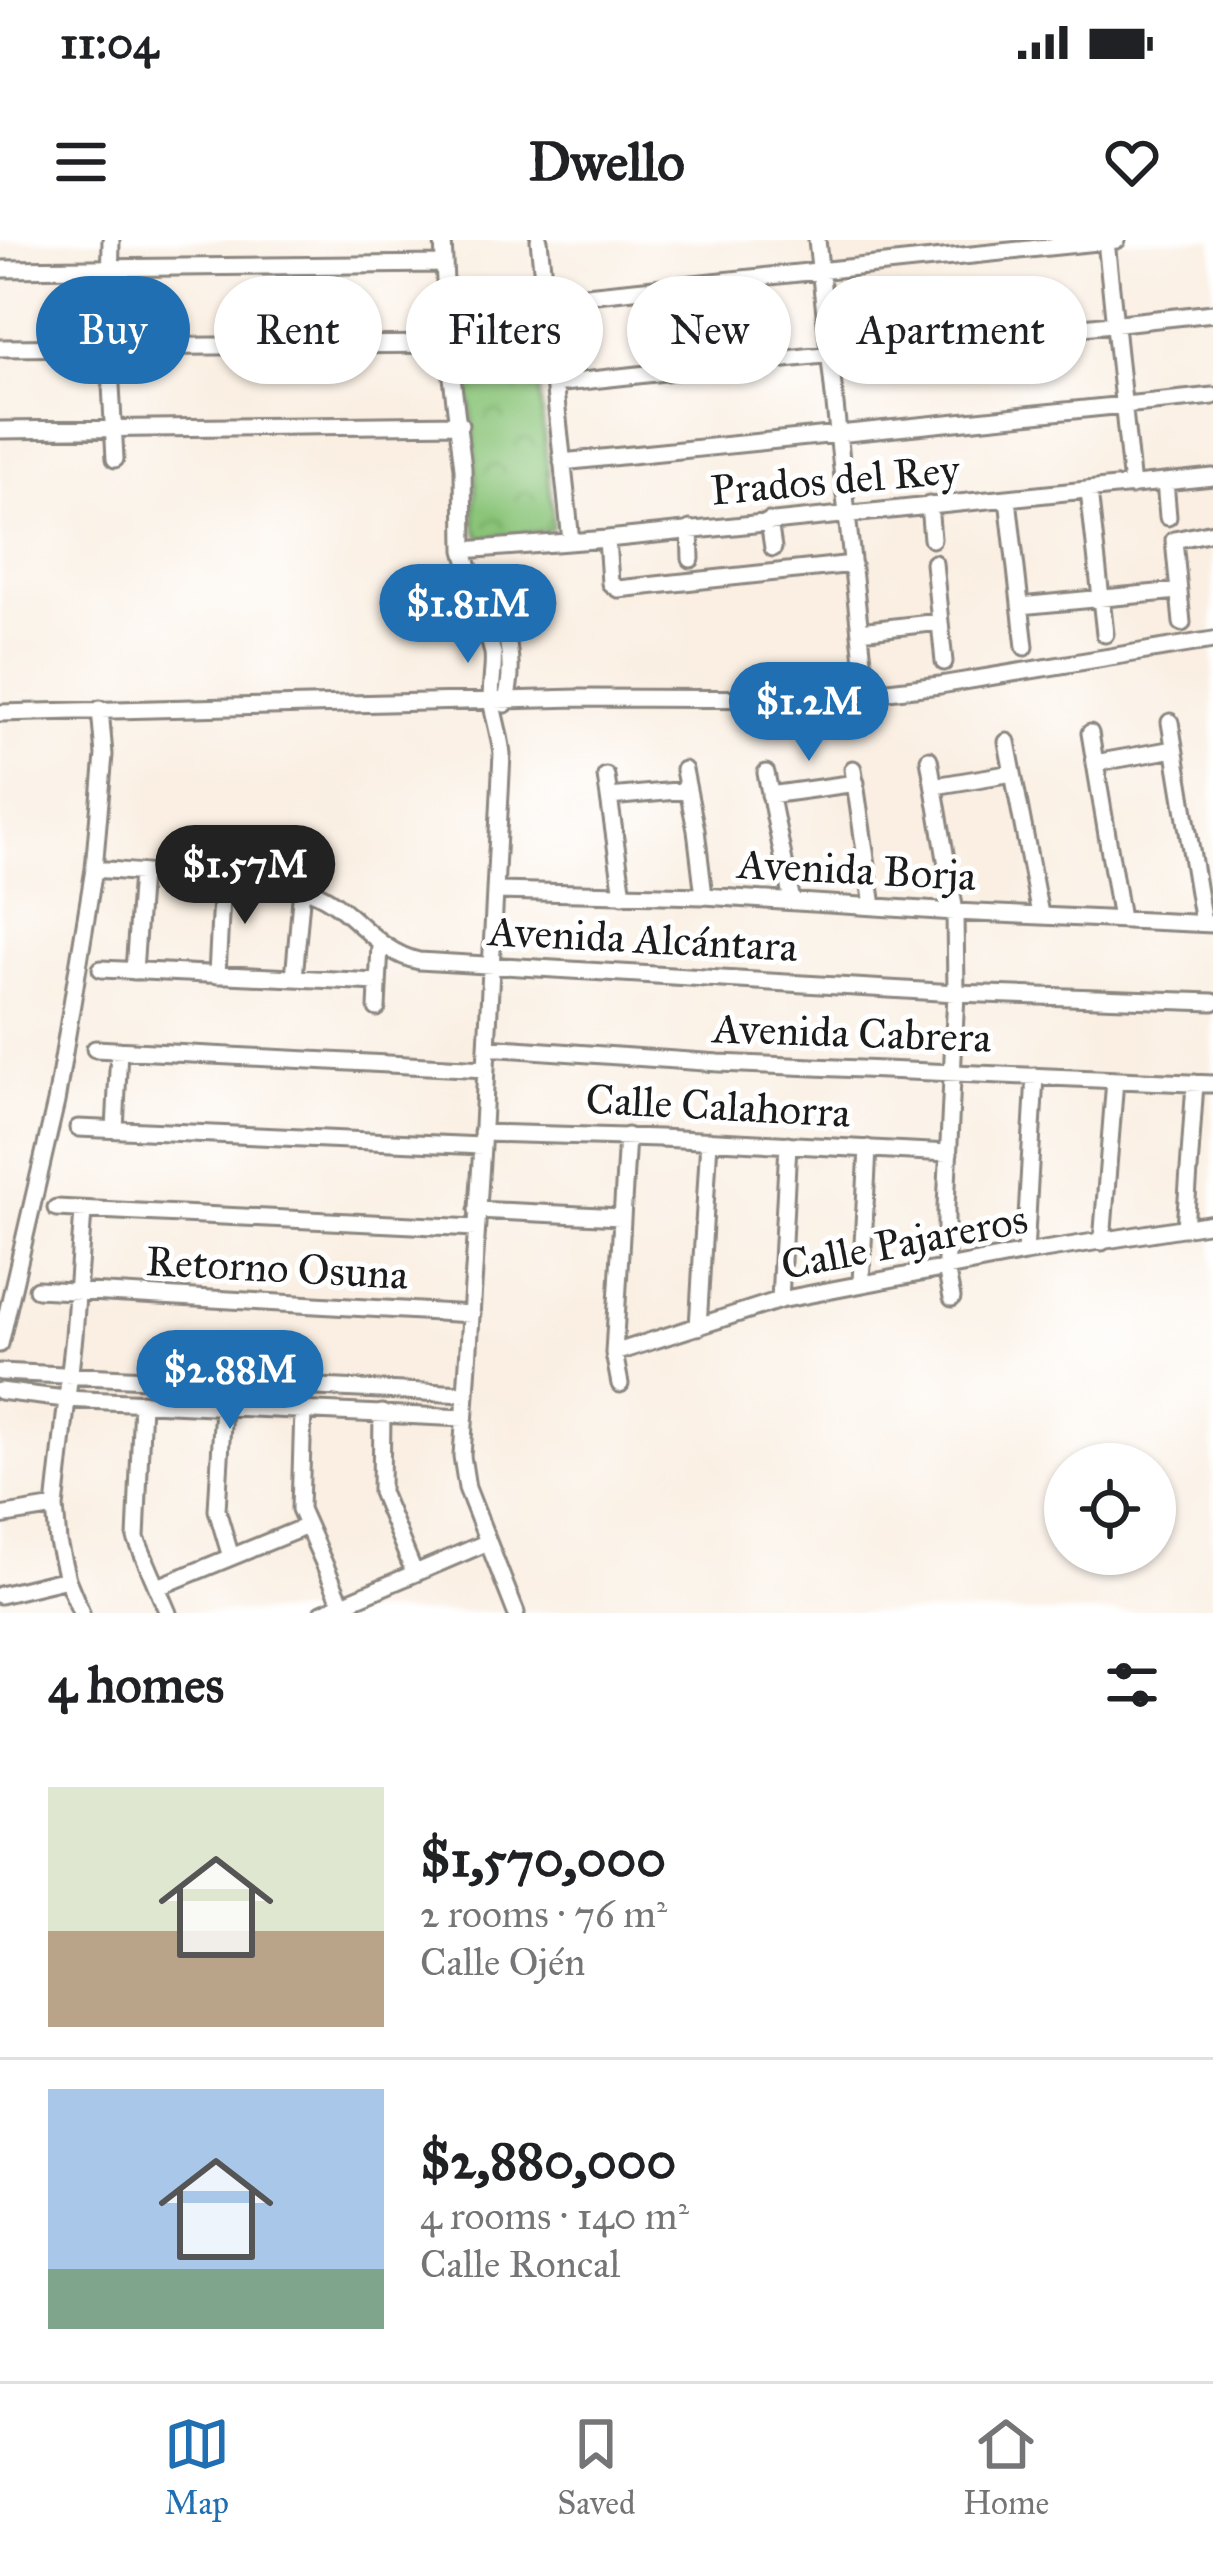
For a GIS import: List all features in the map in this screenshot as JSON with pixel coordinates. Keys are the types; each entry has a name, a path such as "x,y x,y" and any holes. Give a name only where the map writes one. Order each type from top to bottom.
{"street":[{"path":"110,276 111,240"},
{"path":"442,240 443,276"},
{"path":"539,240 544,276"},
{"path":"817,240 820,276"},
{"path":"603,293 1117,240"},
{"path":"1106,241 1132,486"},
{"path":"0,269 442,264"},
{"path":"1087,327 1213,313"},
{"path":"190,347 406,344"},
{"path":"0,348 36,348"},
{"path":"603,378 815,355"},
{"path":"112,384 115,459"},
{"path":"454,384 464,550 479,598 496,612 507,645 510,681 499,700 502,754 496,891 463,1473 516,1613"},
{"path":"554,384 571,541"},
{"path":"832,384 864,670"},
{"path":"562,462 1213,396"},
{"path":"0,430 460,424"},
{"name":"Prados del Rey","path":"464,550 1213,476"},
{"path":"1165,482 1168,517"},
{"path":"1089,490 1105,634"},
{"path":"1008,499 1025,647"},
{"path":"929,506 932,539"},
{"path":"770,520 772,548"},
{"path":"690,530 692,559"},
{"path":"1182,623 1174,540 1213,532"},
{"path":"607,539 610,583 618,589 853,564"},
{"path":"934,563 944,662"},
{"path":"1020,606 1178,591"},
{"path":"860,631 939,622"},
{"path":"0,713 664,697 819,699 1213,640"},
{"path":"0,1344 56,1102 94,869 104,755 100,709"},
{"path":"1170,722 1208,923"},
{"path":"1090,733 1121,919"},
{"path":"1007,742 1040,914"},
{"path":"1095,763 1174,749"},
{"path":"929,758 955,912 946,1268 952,1298"},
{"path":"684,770 704,896"},
{"path":"766,773 792,901"},
{"path":"935,786 1013,773"},
{"path":"606,776 623,895"},
{"path":"770,795 855,776 874,906"},
{"path":"609,797 688,790"},
{"name":"Avenida Alcántara","path":"94,869 256,878 302,888 328,900 380,945 419,961 956,993 1213,1002"},
{"path":"134,970 141,873"},
{"path":"217,975 222,877"},
{"path":"294,978 302,888"},
{"name":"Avenida Borja","path":"496,891 704,896 1208,923"},
{"path":"377,1008 380,945"},
{"path":"101,969 378,982"},
{"name":"Avenida Cabrera","path":"487,1047 719,1063 1213,1084"},
{"path":"95,1048 486,1069"},
{"path":"115,1130 119,1050"},
{"path":"1025,1253 1034,1076"},
{"path":"1102,1242 1115,1080"},
{"path":"1185,1228 1195,1083"},
{"name":"Calle Calahorra","path":"78,1128 482,1140 627,1136 950,1153"},
{"path":"620,1384 614,1353 627,1136"},
{"path":"698,1327 709,1140"},
{"path":"780,1300 788,1144"},
{"path":"861,1283 868,1148"},
{"name":"Retorno Osuna","path":"56,1208 476,1228"},
{"path":"477,1210 621,1217"},
{"path":"81,1613 67,1580 55,1507 83,1211"},
{"name":"Calle Pajareros","path":"614,1353 780,1300 1213,1223"},
{"name":"Retorno Osuna","path":"37,1289 472,1314"},
{"path":"0,1372 466,1394"},
{"path":"0,1391 65,1399 464,1418"},
{"path":"142,1402 135,1531 168,1613"},
{"path":"223,1406 217,1510 231,1557"},
{"path":"303,1409 299,1502 341,1604"},
{"path":"382,1414 381,1492 414,1572"},
{"path":"0,1516 55,1507"},
{"path":"158,1587 307,1526"},
{"path":"322,1613 488,1542"},
{"path":"0,1595 67,1580"}],"green space":[{"path":"467,384 539,384 554,525 550,531 480,538 474,516"}]}
